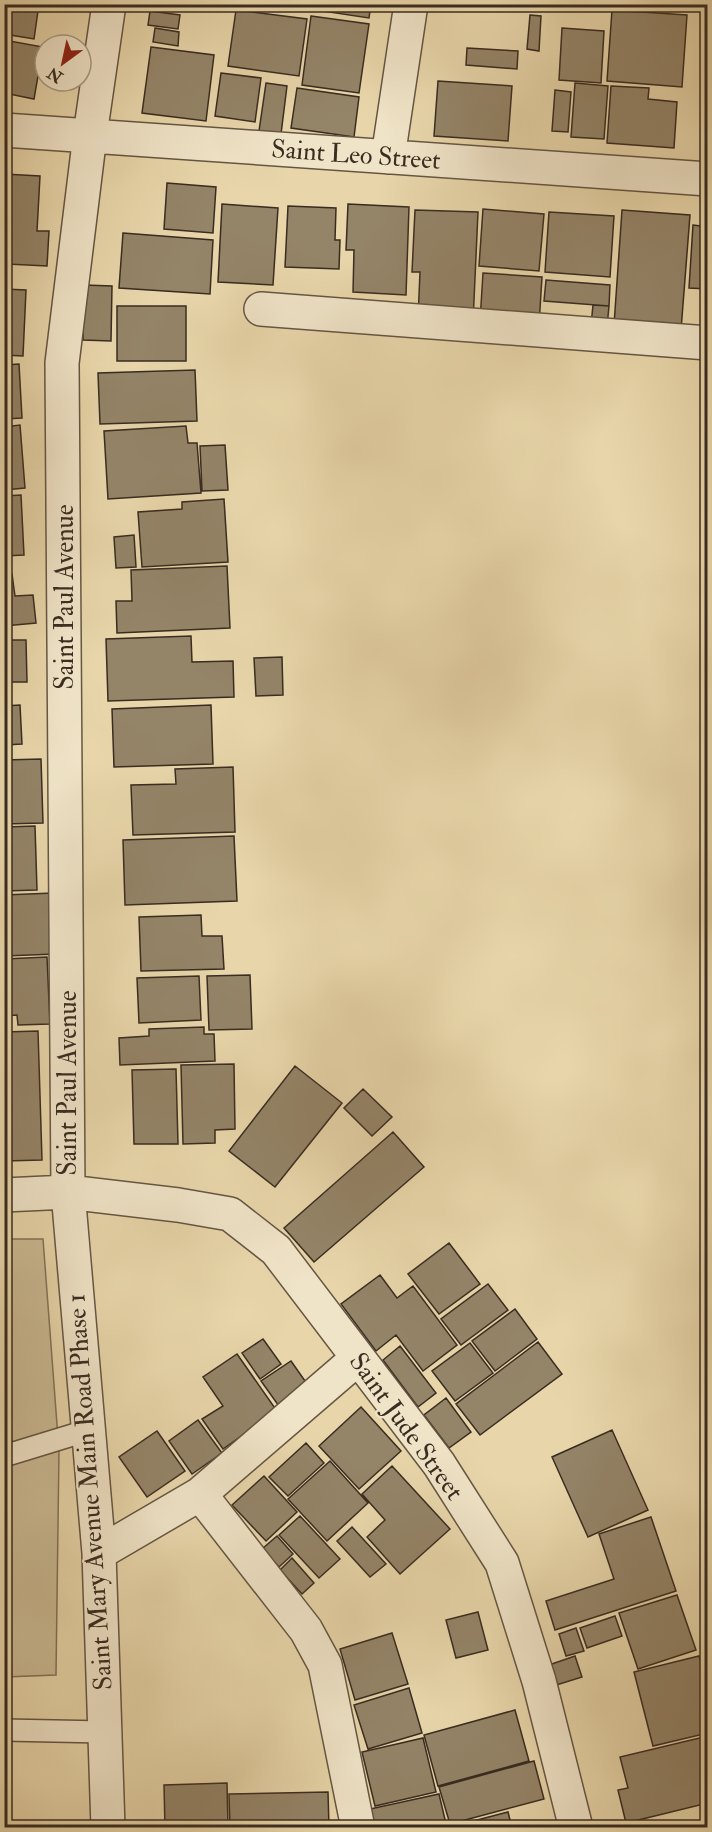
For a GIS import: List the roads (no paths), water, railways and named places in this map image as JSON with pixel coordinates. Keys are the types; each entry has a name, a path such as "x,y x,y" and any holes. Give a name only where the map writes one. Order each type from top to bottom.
{"street":[{"name":"Saint Paul Avenue","path":"68,1192 62,363 90,135 109,4"},
{"path":"388,157 411,4"},
{"name":"Saint Leo Street","path":"4,130 708,179"},
{"path":"261,309 708,343"},
{"name":"Saint Jude Street","path":"4,1195 68,1192 178,1205 230,1214 276,1250 439,1464 502,1563 539,1681 576,1827"},
{"name":"Saint Mary Avenue Main Road Phase 1","path":"68,1192 99,1553 108,1827"},
{"path":"99,1553 200,1494 358,1358"},
{"path":"200,1494 306,1630 324,1665 358,1827"}],"lane":[{"path":"4,1456 89,1430"},
{"path":"4,1730 104,1732"}]}
